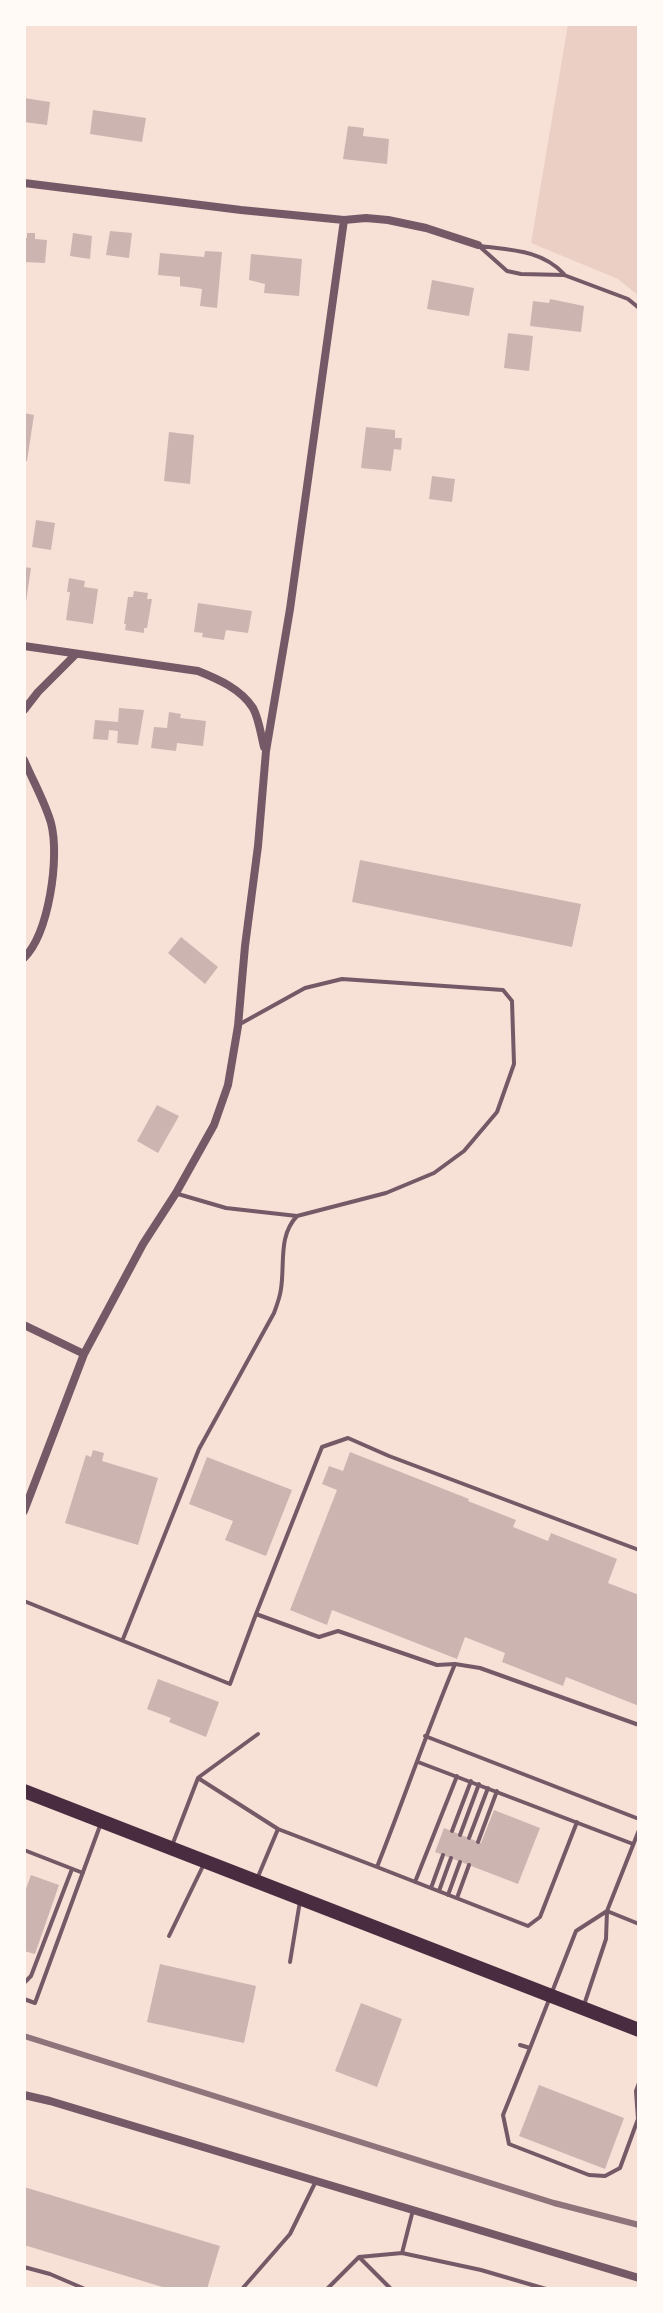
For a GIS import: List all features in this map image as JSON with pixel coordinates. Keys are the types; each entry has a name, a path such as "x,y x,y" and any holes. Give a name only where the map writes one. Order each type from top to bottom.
{"main road":[{"path":"24,1791 639,2030"}],"street":[{"path":"24,183 241,210 344,220 388,220 426,228 478,245"},
{"path":"24,1511 84,1354 143,1244 214,1125 228,1085 238,1026 266,751 290,609 344,220"},
{"path":"24,646 198,671 220,680 253,709 266,751"},
{"path":"24,710 76,654"},
{"path":"24,760 51,824 54,852 47,917 37,943 24,958"},
{"path":"24,1325 84,1354"},
{"path":"24,2095 639,2278"}],"lane":[{"path":"478,245 540,255 564,275"},
{"path":"478,245 507,271 564,275 628,299 639,308"},
{"path":"176,1193 226,1208 297,1216 386,1193 434,1173 464,1151 497,1112 514,1064 512,1001 503,990 342,979 305,988 238,1026"},
{"path":"123,1639 199,1449 274,1313 281,1294 284,1241 289,1225 297,1216"},
{"path":"24,1601 230,1684 322,1447 348,1438 639,1550"},
{"path":"256,1614 319,1637 338,1631 437,1665 480,1668 639,1725"},
{"path":"377,1867 455,1664"},
{"path":"171,1849 198,1778 258,1734"},
{"path":"425,1736 639,1819"},
{"path":"418,1762 633,1844"},
{"path":"415,1882 457,1776"},
{"path":"198,1778 278,1829 528,1926 540,1917 577,1822"},
{"path":"452,1831 471,1781"},
{"path":"460,1835 479,1784"},
{"path":"469,1838 488,1788"},
{"path":"478,1842 497,1791"},
{"path":"24,1999 35,2003 102,1821"},
{"path":"256,1882 278,1829"},
{"path":"583,2007 606,1939 607,1911 639,1830"},
{"path":"24,1850 83,1873"},
{"path":"431,1888 443,1855"},
{"path":"439,1891 451,1858"},
{"path":"169,1936 205,1862"},
{"path":"448,1895 460,1862"},
{"path":"457,1898 469,1865"},
{"path":"24,1983 31,1976 72,1869"},
{"path":"290,1962 301,1899"},
{"path":"607,1911 639,1924"},
{"path":"607,1911 576,1931 503,2115 509,2144 589,2175 605,2176 620,2168 638,2119 636,2091 639,2083"},
{"path":"520,2045 530,2048"},
{"path":"242,2289 290,2234 317,2181"},
{"path":"402,2253 413,2210"},
{"path":"327,2289 359,2257 402,2253 481,2270 546,2289"},
{"path":"359,2257 391,2289"},
{"path":"24,2267 85,2289"}],"shaded area":[{"path":"568,24 639,24 639,296 618,279 531,243"}],"building":[{"path":"24,98 50,102 47,125 24,122"},
{"path":"93,110 146,118 142,142 90,134"},
{"path":"348,126 364,128 363,136 389,139 387,164 343,159"},
{"path":"110,231 132,233 129,258 106,255"},
{"path":"27,233 35,233 35,239 47,240 45,263 24,262 24,238 27,238"},
{"path":"73,233 92,236 90,259 70,256"},
{"path":"205,251 222,252 217,308 200,306 202,289 180,286 180,277 158,275 160,253 204,257"},
{"path":"251,254 302,259 299,296 264,293 265,284 249,280"},
{"path":"432,280 474,288 469,316 427,309"},
{"path":"550,299 584,306 581,332 530,326 533,301 549,303"},
{"path":"508,333 533,336 529,371 504,368"},
{"path":"24,413 34,415 27,461 24,461"},
{"path":"366,427 395,430 395,438 402,438 401,450 394,449 391,471 361,468"},
{"path":"169,432 194,435 190,484 164,481"},
{"path":"432,476 455,479 452,502 429,499"},
{"path":"36,520 55,523 51,550 32,547"},
{"path":"24,567 31,568 26,602 24,602"},
{"path":"69,578 85,581 84,587 98,589 93,624 66,620"},
{"path":"134,591 148,593 147,599 152,599 144,633 125,630 128,597 133,597"},
{"path":"198,603 252,611 248,633 226,630 224,640 202,637 203,633 194,632"},
{"path":"119,708 144,710 138,745 117,743 118,731 109,730 108,740 93,739 95,720 118,722"},
{"path":"169,712 181,714 180,718 206,721 203,746 177,743 176,751 151,748 154,727 167,728"},
{"path":"360,860 581,904 572,947 352,902"},
{"path":"181,937 218,967 205,984 168,953"},
{"path":"157,1105 179,1116 158,1153 137,1141"},
{"path":"93,1450 104,1453 102,1461 158,1478 138,1545 65,1523 86,1455 91,1457"},
{"path":"350,1452 516,1520 513,1527 548,1541 551,1533 617,1559 608,1583 639,1595 639,1706 566,1677 563,1686 502,1662 505,1653 465,1637 457,1659 332,1610 327,1625 290,1610 337,1490 322,1484 329,1466 343,1471"},
{"path":"207,1457 292,1490 266,1556 225,1540 233,1521 189,1504"},
{"path":"158,1679 219,1702 206,1737 147,1709"},
{"path":"494,1810 540,1828 518,1884 435,1852 444,1828 481,1843"},
{"path":"31,1875 59,1885 35,1954 24,1951 24,1894"},
{"path":"160,1964 256,1986 244,2043 147,2022"},
{"path":"361,2003 402,2019 377,2087 335,2071"},
{"path":"539,2085 624,2118 605,2169 519,2136"},
{"path":"24,2187 220,2246 207,2289 169,2289 24,2245"}],"railway":[{"path":"24,2036 554,2203 639,2225"}]}
